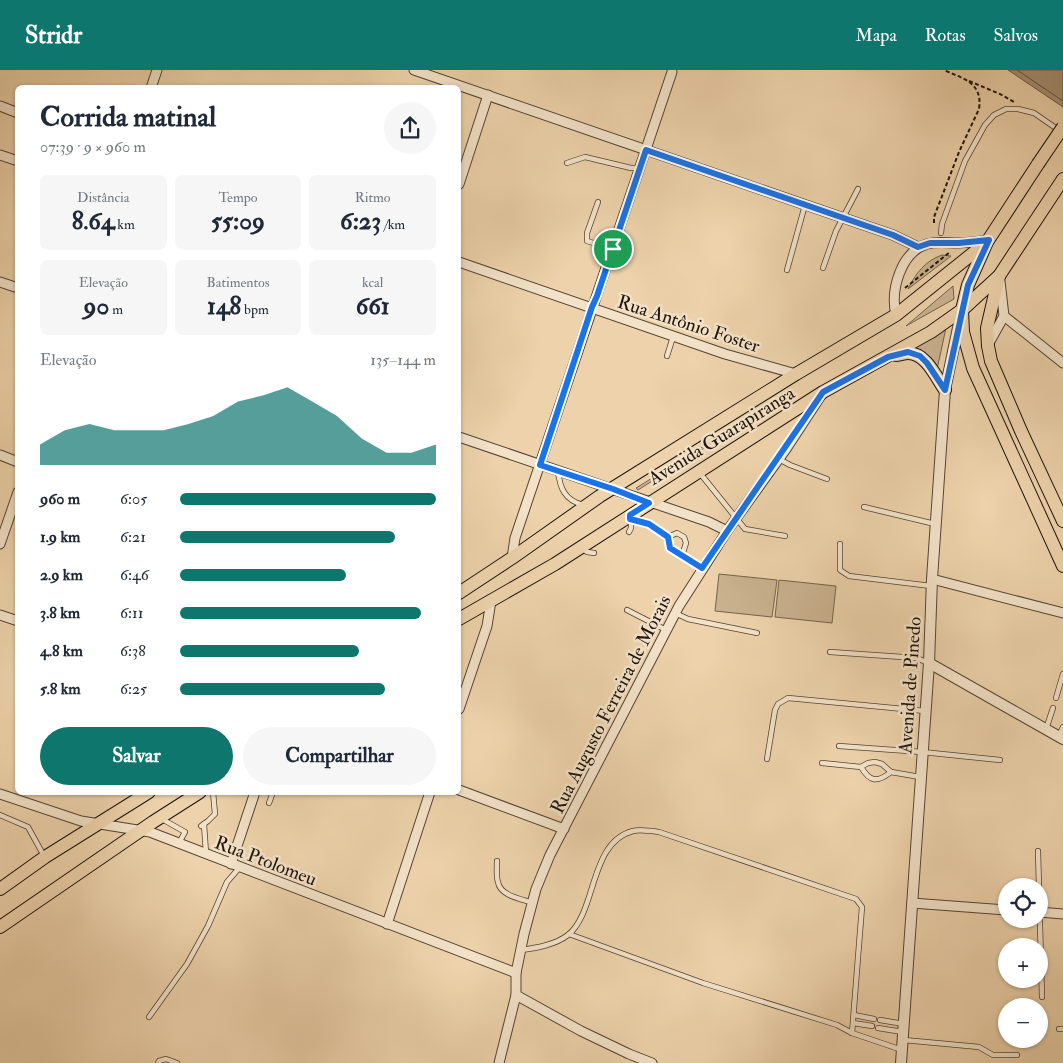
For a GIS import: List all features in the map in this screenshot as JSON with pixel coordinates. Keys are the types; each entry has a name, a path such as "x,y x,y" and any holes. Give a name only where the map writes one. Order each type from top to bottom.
{"main road":[{"path":"1063,127 988,241 968,285 962,310 963,332 973,368 1063,566"},
{"path":"1062,516 1021,431 992,361 988,346 988,320 999,276 1063,179"},
{"name":"Avenida Guarapiranga","path":"461,592 613,489 796,374 896,315 988,241"},
{"name":"Avenida Guarapiranga","path":"461,618 630,517 698,471 823,392 931,332 962,310 999,276"},
{"path":"888,357 908,352 920,356 945,390"},
{"path":"0,889 45,857 144,795"},
{"path":"0,927 195,795"}],"street":[{"path":"152,85 157,70"},
{"path":"414,70 458,85"},
{"path":"512,558 515,538 672,72"},
{"path":"461,86 893,235 918,247"},
{"path":"461,178 488,95"},
{"path":"0,106 15,111"},
{"path":"0,155 15,160"},
{"path":"896,315 894,296 897,279 902,268 918,247 935,242 988,241"},
{"name":"Rua Antônio Foster","path":"461,263 725,354 796,374"},
{"path":"988,346 1004,316 1004,301 999,276"},
{"path":"0,282 15,287"},
{"name":"Avenida de Pinedo","path":"901,1063 929,663 932,583 945,390 962,310"},
{"path":"1004,316 1063,364"},
{"name":"Rua Augusto Ferreira de Morais","path":"499,1063 516,995 516,973 521,950 533,903 550,855 675,613 726,531 779,459 823,392"},
{"path":"461,439 709,522 726,531"},
{"path":"0,455 15,461"},
{"path":"0,544 15,501"},
{"path":"932,583 1063,613"},
{"path":"461,703 487,626 491,601"},
{"path":"0,614 15,619"},
{"path":"929,663 1061,738"},
{"path":"461,791 564,829"},
{"name":"Rua Ptolomeu","path":"0,794 81,821 143,829 516,973"},
{"path":"235,865 254,795"},
{"path":"387,924 429,795"},
{"path":"912,903 998,909"},
{"path":"1048,913 1063,914"},
{"path":"516,995 581,1031 652,1063"}],"lane":[{"path":"941,233 942,224 965,161 985,125 994,115 1006,109 1018,109 1034,113 1063,134"},
{"path":"567,163 585,157 631,168 640,168"},
{"path":"824,268 836,231 858,189"},
{"path":"598,202 587,233 587,241 613,249"},
{"path":"787,270 805,205"},
{"path":"667,356 674,335"},
{"path":"779,459 827,479"},
{"path":"558,471 559,483 567,497 587,506"},
{"path":"698,471 745,529 785,536"},
{"path":"864,507 936,524"},
{"path":"629,532 631,528 630,517 649,524 668,537 670,548 702,568"},
{"path":"668,537 677,533 684,537 686,543 682,556"},
{"path":"840,544 840,570 849,576 932,583"},
{"path":"581,547 588,552 594,553"},
{"path":"627,610 666,630"},
{"path":"675,613 688,619 757,634"},
{"path":"830,652 917,658 929,663"},
{"path":"1056,698 1063,674"},
{"path":"767,760 775,710 778,704 788,698 925,710"},
{"path":"1046,730 1052,708"},
{"path":"1061,738 1063,727"},
{"path":"839,746 1000,760"},
{"path":"822,763 861,767 875,762 882,764 891,772 920,777"},
{"path":"861,767 870,779 880,779 891,772"},
{"path":"206,854 202,825 213,818 213,795"},
{"path":"269,803 272,795"},
{"path":"0,815 28,827 45,857"},
{"path":"160,818 185,832 179,843"},
{"path":"521,950 536,948 556,941 568,934 580,919 592,882 612,843 633,831 660,832 856,899 862,907 852,1033"},
{"path":"1038,851 1039,878"},
{"path":"497,861 498,884 501,889 507,894 533,903"},
{"path":"149,1017 187,964 208,926 235,865"},
{"path":"1040,928 1042,996"},
{"path":"568,934 703,983 837,1025 852,1033 904,1037 979,1047 993,1055 1017,1055"},
{"path":"854,1015 874,1019"},
{"path":"880,1020 904,1037"},
{"path":"853,1023 872,1026"},
{"path":"878,1028 904,1037"},
{"path":"158,1063 166,1058 177,1063"}],"path":[{"path":"944,70 1000,94 1017,104"},
{"path":"935,242 934,217 938,204 979,109 980,98 978,91 966,80"},
{"path":"903,291 944,258 959,243"}],"shaded area":[{"path":"942,255 951,256 908,289 922,268"},
{"path":"953,286 954,299 906,326"},
{"path":"946,328 936,374 908,351"},
{"path":"743,422 638,490 636,488"},
{"path":"719,574 777,580 772,617 715,611"},
{"path":"779,580 836,586 832,623 775,617"}],"water":[{"path":"1008,70 1063,70 1063,107"}],"route":[{"path":"646,150 893,235 918,247 940,242 959,243 989,240 968,285 945,390 927,363 920,356 908,352 888,357 823,392 786,449 726,531 702,568 670,548 668,537 649,524 630,519 630,515 649,503 540,465 613,249 646,150"}]}
